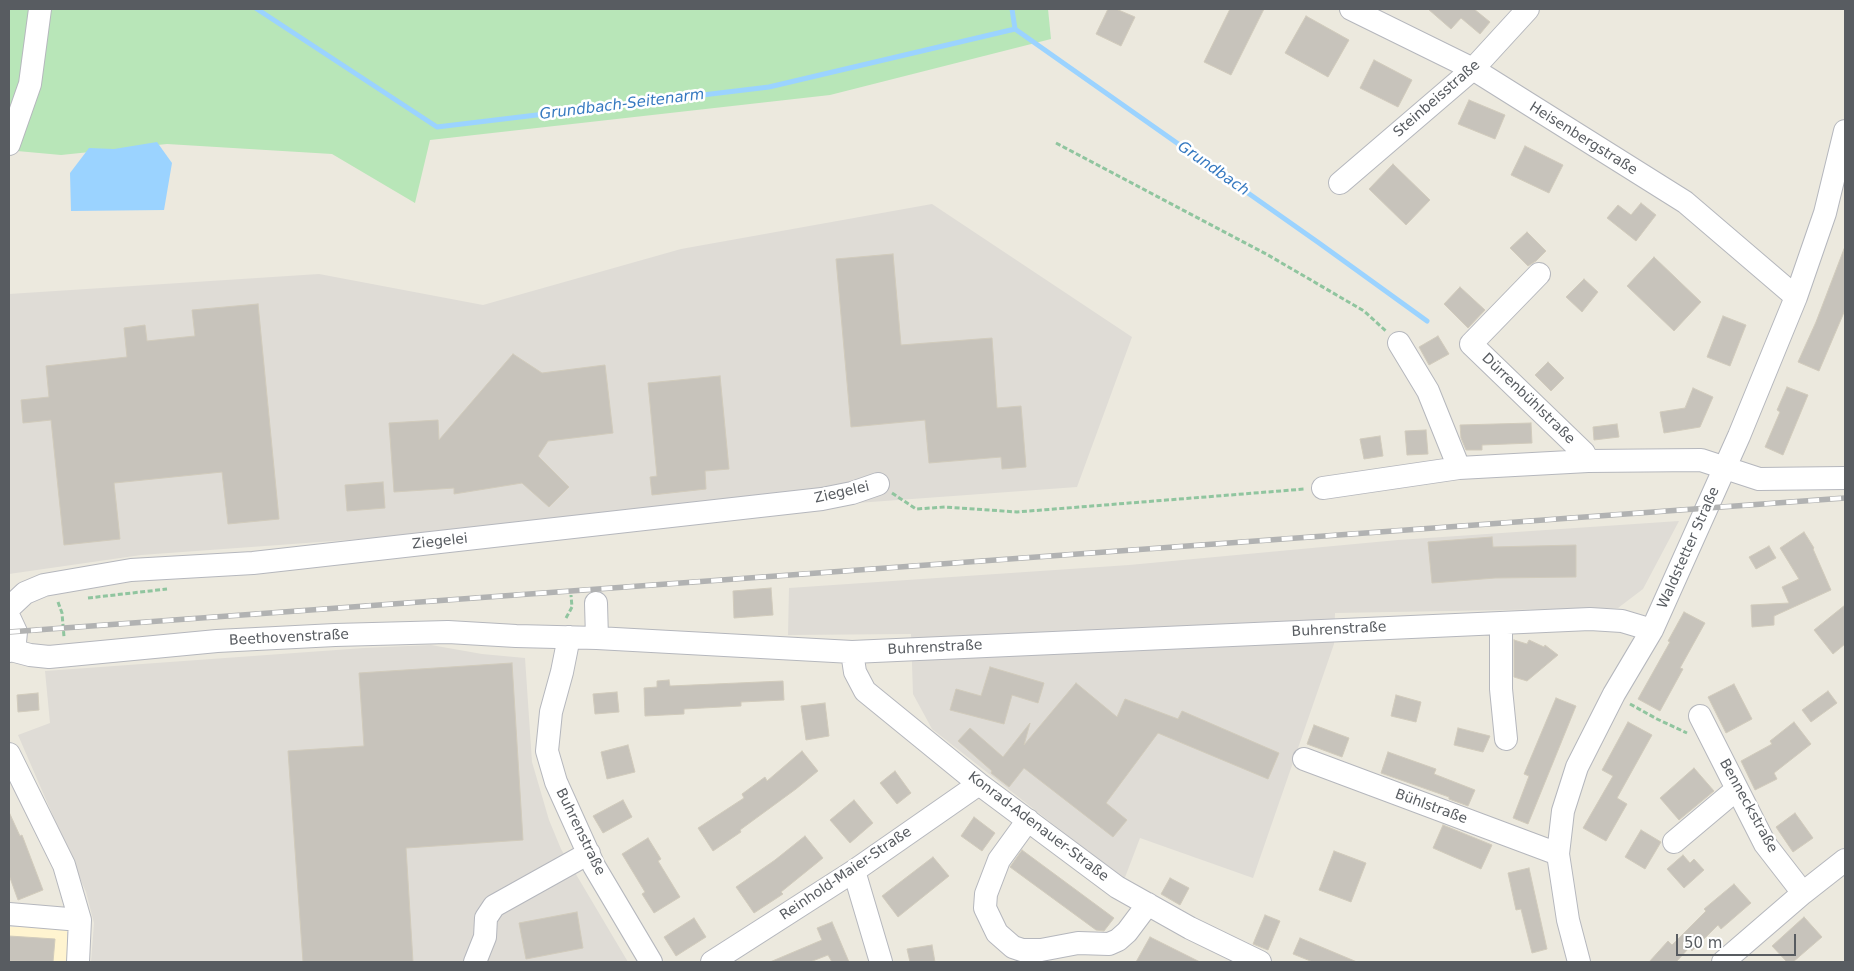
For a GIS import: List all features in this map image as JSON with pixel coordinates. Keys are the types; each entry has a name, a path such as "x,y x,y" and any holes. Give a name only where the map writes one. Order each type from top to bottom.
{"street":[{"path":"9,144 30,84 40,9"},
{"name":"Heisenbergstraße","path":"1351,9 1473,69 1685,202 1796,297"},
{"name":"Steinbeisstraße","path":"1340,183 1473,69 1528,9"},
{"name":"Waldstetter Straße","path":"1580,962 1568,920 1558,854 1563,811 1577,767 1614,694 1652,630 1725,468 1796,297 1825,213 1845,131"},
{"name":"Dürrenbühlstraße","path":"1539,274 1471,344 1584,454 1588,462"},
{"path":"1398,343 1428,391 1459,468"},
{"name":"Dürrenbühlstraße","path":"1324,488 1459,468 1588,462 1701,460 1759,478 1845,478"},
{"name":"Ziegelei","path":"9,608 25,593 44,585 131,570 253,563 822,499 852,493 878,484"},
{"path":"596,603 597,638"},
{"path":"9,618 16,632 10,651"},
{"name":"Buhrenstraße","path":"651,962 594,866 556,782 547,751 551,712 562,672 568,627 597,638 852,652 1590,619 1622,621 1652,630"},
{"path":"1501,623 1501,689 1506,739"},
{"name":"Beethovenstraße","path":"10,651 49,657 217,641 448,632 516,636 568,627"},
{"name":"Konrad-Adenauer-Straße","path":"852,652 855,672 865,691 979,784 1118,887 1190,928 1260,962"},
{"name":"Benneckstraße","path":"1700,716 1765,844 1803,893"},
{"path":"9,754 64,865 80,920 78,962"},
{"name":"Bühlstraße","path":"1304,759 1558,854"},
{"name":"Reinhold-Maier-Straße","path":"712,962 854,872 979,784"},
{"path":"1674,842 1737,789"},
{"path":"1028,820 999,860 986,894 985,908 997,933 1013,947 1022,950 1041,950 1058,945 1078,943 1109,944 1118,940 1127,932 1148,904"},
{"path":"475,962 485,937 486,918 494,906 589,854"},
{"path":"1723,962 1803,893 1845,860"},
{"path":"854,872 881,962"},
{"path":"9,914 80,920"}],"path":[{"path":"1056,143 1276,260 1364,311 1398,343"},
{"path":"878,484 916,509 945,507 1017,512 1324,488"},
{"path":"568,627 572,607 571,595"},
{"path":"1614,694 1657,719 1715,745"}],"shaded area":[{"path":"932,204 1132,337 1077,487 141,555 9,574 9,294 319,274 483,305 681,249"},
{"path":"1679,521 1643,589 1618,608 1335,613 1334,644 1253,878 1140,838 1124,880 932,729 913,694 911,634 788,635 789,588 1129,565 1398,540"},
{"path":"431,645 482,654 525,658 532,762 549,820 561,849 628,962 91,962 94,923 86,892 18,735 50,723 45,671 364,648"},
{"path":"9,927 67,927 67,962 9,962"}],"green space":[{"path":"9,9 1048,9 1051,39 830,95 430,140 415,203 332,154 167,144 61,155 17,151 9,148"}],"water":[{"path":"157,142 172,163 164,210 71,211 70,173 89,148 114,149"}],"building":[{"path":"1108,9 1116,9 1135,17 1121,46 1096,34"},
{"path":"1230,9 1264,9 1231,75 1204,62"},
{"path":"1428,9 1474,9 1490,22 1480,34 1461,18 1451,29"},
{"path":"1306,16 1349,40 1328,77 1285,53"},
{"path":"1374,60 1412,80 1398,107 1360,88"},
{"path":"1469,100 1505,115 1495,139 1458,124"},
{"path":"1525,146 1563,165 1549,193 1511,175"},
{"path":"1393,164 1430,200 1406,225 1369,189"},
{"path":"1641,203 1656,215 1636,241 1607,218 1618,205 1631,215"},
{"path":"1527,232 1546,251 1528,266 1510,248"},
{"path":"1844,249 1845,310 1819,371 1798,362 1816,322"},
{"path":"893,254 901,345 992,338 997,408 1021,406 1026,467 1002,469 1001,457 929,463 925,420 851,427 836,259"},
{"path":"1654,257 1701,302 1674,331 1627,286"},
{"path":"1584,279 1598,292 1582,312 1566,297"},
{"path":"1460,287 1485,310 1468,328 1444,304"},
{"path":"258,304 279,519 228,524 222,472 114,483 120,539 64,545 51,420 23,423 21,400 49,397 46,366 127,357 124,328 145,325 147,341 195,336 192,310"},
{"path":"1723,316 1746,325 1730,366 1707,357"},
{"path":"1438,336 1449,354 1429,365 1419,347"},
{"path":"513,354 542,373 605,365 613,433 548,441 538,456 569,487 549,507 522,483 454,494 454,488 394,492 389,423 438,420 439,440"},
{"path":"1548,362 1564,378 1551,391 1535,375"},
{"path":"720,376 729,469 705,471 706,489 652,495 650,477 657,476 648,383"},
{"path":"1787,387 1808,395 1783,455 1765,447 1780,412 1777,410"},
{"path":"1693,388 1713,397 1700,427 1664,433 1660,412 1685,408"},
{"path":"1531,423 1532,443 1482,445 1482,450 1466,450 1461,438 1460,425"},
{"path":"1617,424 1619,437 1594,440 1593,427"},
{"path":"1426,430 1428,454 1407,455 1405,431"},
{"path":"1380,436 1383,456 1364,459 1360,439"},
{"path":"383,482 385,508 347,511 345,485"},
{"path":"1804,532 1814,548 1831,590 1774,616 1774,625 1752,627 1751,605 1789,603 1782,587 1799,579 1780,548"},
{"path":"1492,537 1493,547 1576,545 1576,577 1495,578 1432,583 1428,542"},
{"path":"1769,546 1776,558 1756,569 1749,557"},
{"path":"771,588 773,615 734,618 733,591"},
{"path":"1845,605 1845,644 1833,654 1814,630"},
{"path":"1684,612 1705,623 1680,668 1683,669 1660,711 1638,699 1670,642 1668,641"},
{"path":"1514,640 1527,644 1529,640 1544,647 1545,645 1558,655 1527,681 1514,677"},
{"path":"512,663 523,840 406,848 413,962 303,962 288,751 364,746 359,673"},
{"path":"990,667 1044,683 1038,703 1012,695 1004,724 950,710 956,689 981,696"},
{"path":"669,680 670,686 783,681 784,700 741,702 741,706 684,709 684,714 645,716 644,688 657,687 657,681"},
{"path":"1076,683 1117,717 1125,699 1178,719 1182,711 1279,753 1268,779 1158,733 1106,803 1127,820 1113,837 1024,768 1009,787 991,773 992,771 958,741 970,728 1003,757 1030,723 1024,745"},
{"path":"1734,684 1752,719 1726,733 1708,697"},
{"path":"1828,691 1837,703 1811,722 1802,710"},
{"path":"617,692 619,712 595,714 593,694"},
{"path":"38,693 39,710 18,712 17,695"},
{"path":"1396,695 1421,702 1416,722 1391,716"},
{"path":"1556,698 1576,706 1528,824 1513,818 1529,776 1524,774"},
{"path":"825,703 829,736 806,740 801,706"},
{"path":"1628,722 1652,735 1617,798 1627,804 1606,841 1583,828 1613,776 1602,770"},
{"path":"1794,722 1811,744 1774,773 1777,779 1755,790 1741,761 1772,744 1770,741"},
{"path":"1314,725 1349,738 1342,757 1307,744"},
{"path":"1458,728 1490,736 1483,752 1454,745"},
{"path":"628,745 635,772 607,779 601,752"},
{"path":"802,751 818,771 740,830 741,832 713,851 698,828 744,798 742,794 765,777 767,781"},
{"path":"1388,752 1436,769 1434,774 1475,790 1468,806 1449,799 1449,797 1381,773"},
{"path":"1694,768 1714,791 1679,820 1660,798"},
{"path":"895,771 911,793 897,804 880,783"},
{"path":"623,800 632,817 603,833 593,816"},
{"path":"854,800 873,823 850,843 830,820"},
{"path":"9,812 20,836 22,835 43,890 18,900 9,875"},
{"path":"1795,813 1813,838 1793,852 1776,827"},
{"path":"974,817 995,833 982,851 961,836"},
{"path":"1443,825 1492,845 1481,869 1433,848"},
{"path":"1641,830 1661,842 1645,869 1625,857"},
{"path":"805,836 823,858 781,892 783,894 754,913 736,887"},
{"path":"648,838 661,859 658,861 680,897 654,913 642,894 645,892 622,854"},
{"path":"1022,850 1114,918 1104,931 1096,930 1010,867"},
{"path":"1334,851 1366,863 1351,902 1319,890"},
{"path":"1683,855 1690,863 1694,859 1704,870 1684,888 1667,869"},
{"path":"933,857 949,876 898,917 882,896"},
{"path":"1529,868 1547,949 1532,953 1521,909 1516,910 1508,873"},
{"path":"1170,878 1189,888 1180,905 1161,894"},
{"path":"1734,884 1751,903 1721,929 1718,925 1692,951 1689,948 1676,962 1649,962 1668,941 1672,945 1706,911 1704,909"},
{"path":"577,912 583,948 526,959 519,923"},
{"path":"1265,915 1280,921 1268,950 1253,944"},
{"path":"1804,917 1822,937 1793,962 1787,962 1772,946"},
{"path":"694,918 706,937 676,956 664,937"},
{"path":"832,922 849,962 832,962 828,955 810,962 770,962 822,940 817,928"},
{"path":"9,936 55,939 53,962 9,961"},
{"path":"1150,937 1200,962 1136,962"},
{"path":"1300,938 1357,962 1313,962 1293,954"},
{"path":"932,945 935,962 910,962 907,949"}],"waterway":[{"name":"Grundbach-Seitenarm","path":"257,9 437,127 769,87 1015,29"},
{"name":"Grundbach","path":"1012,9 1015,29 1427,321"}],"railway":[{"path":"9,632 1845,498"}]}
